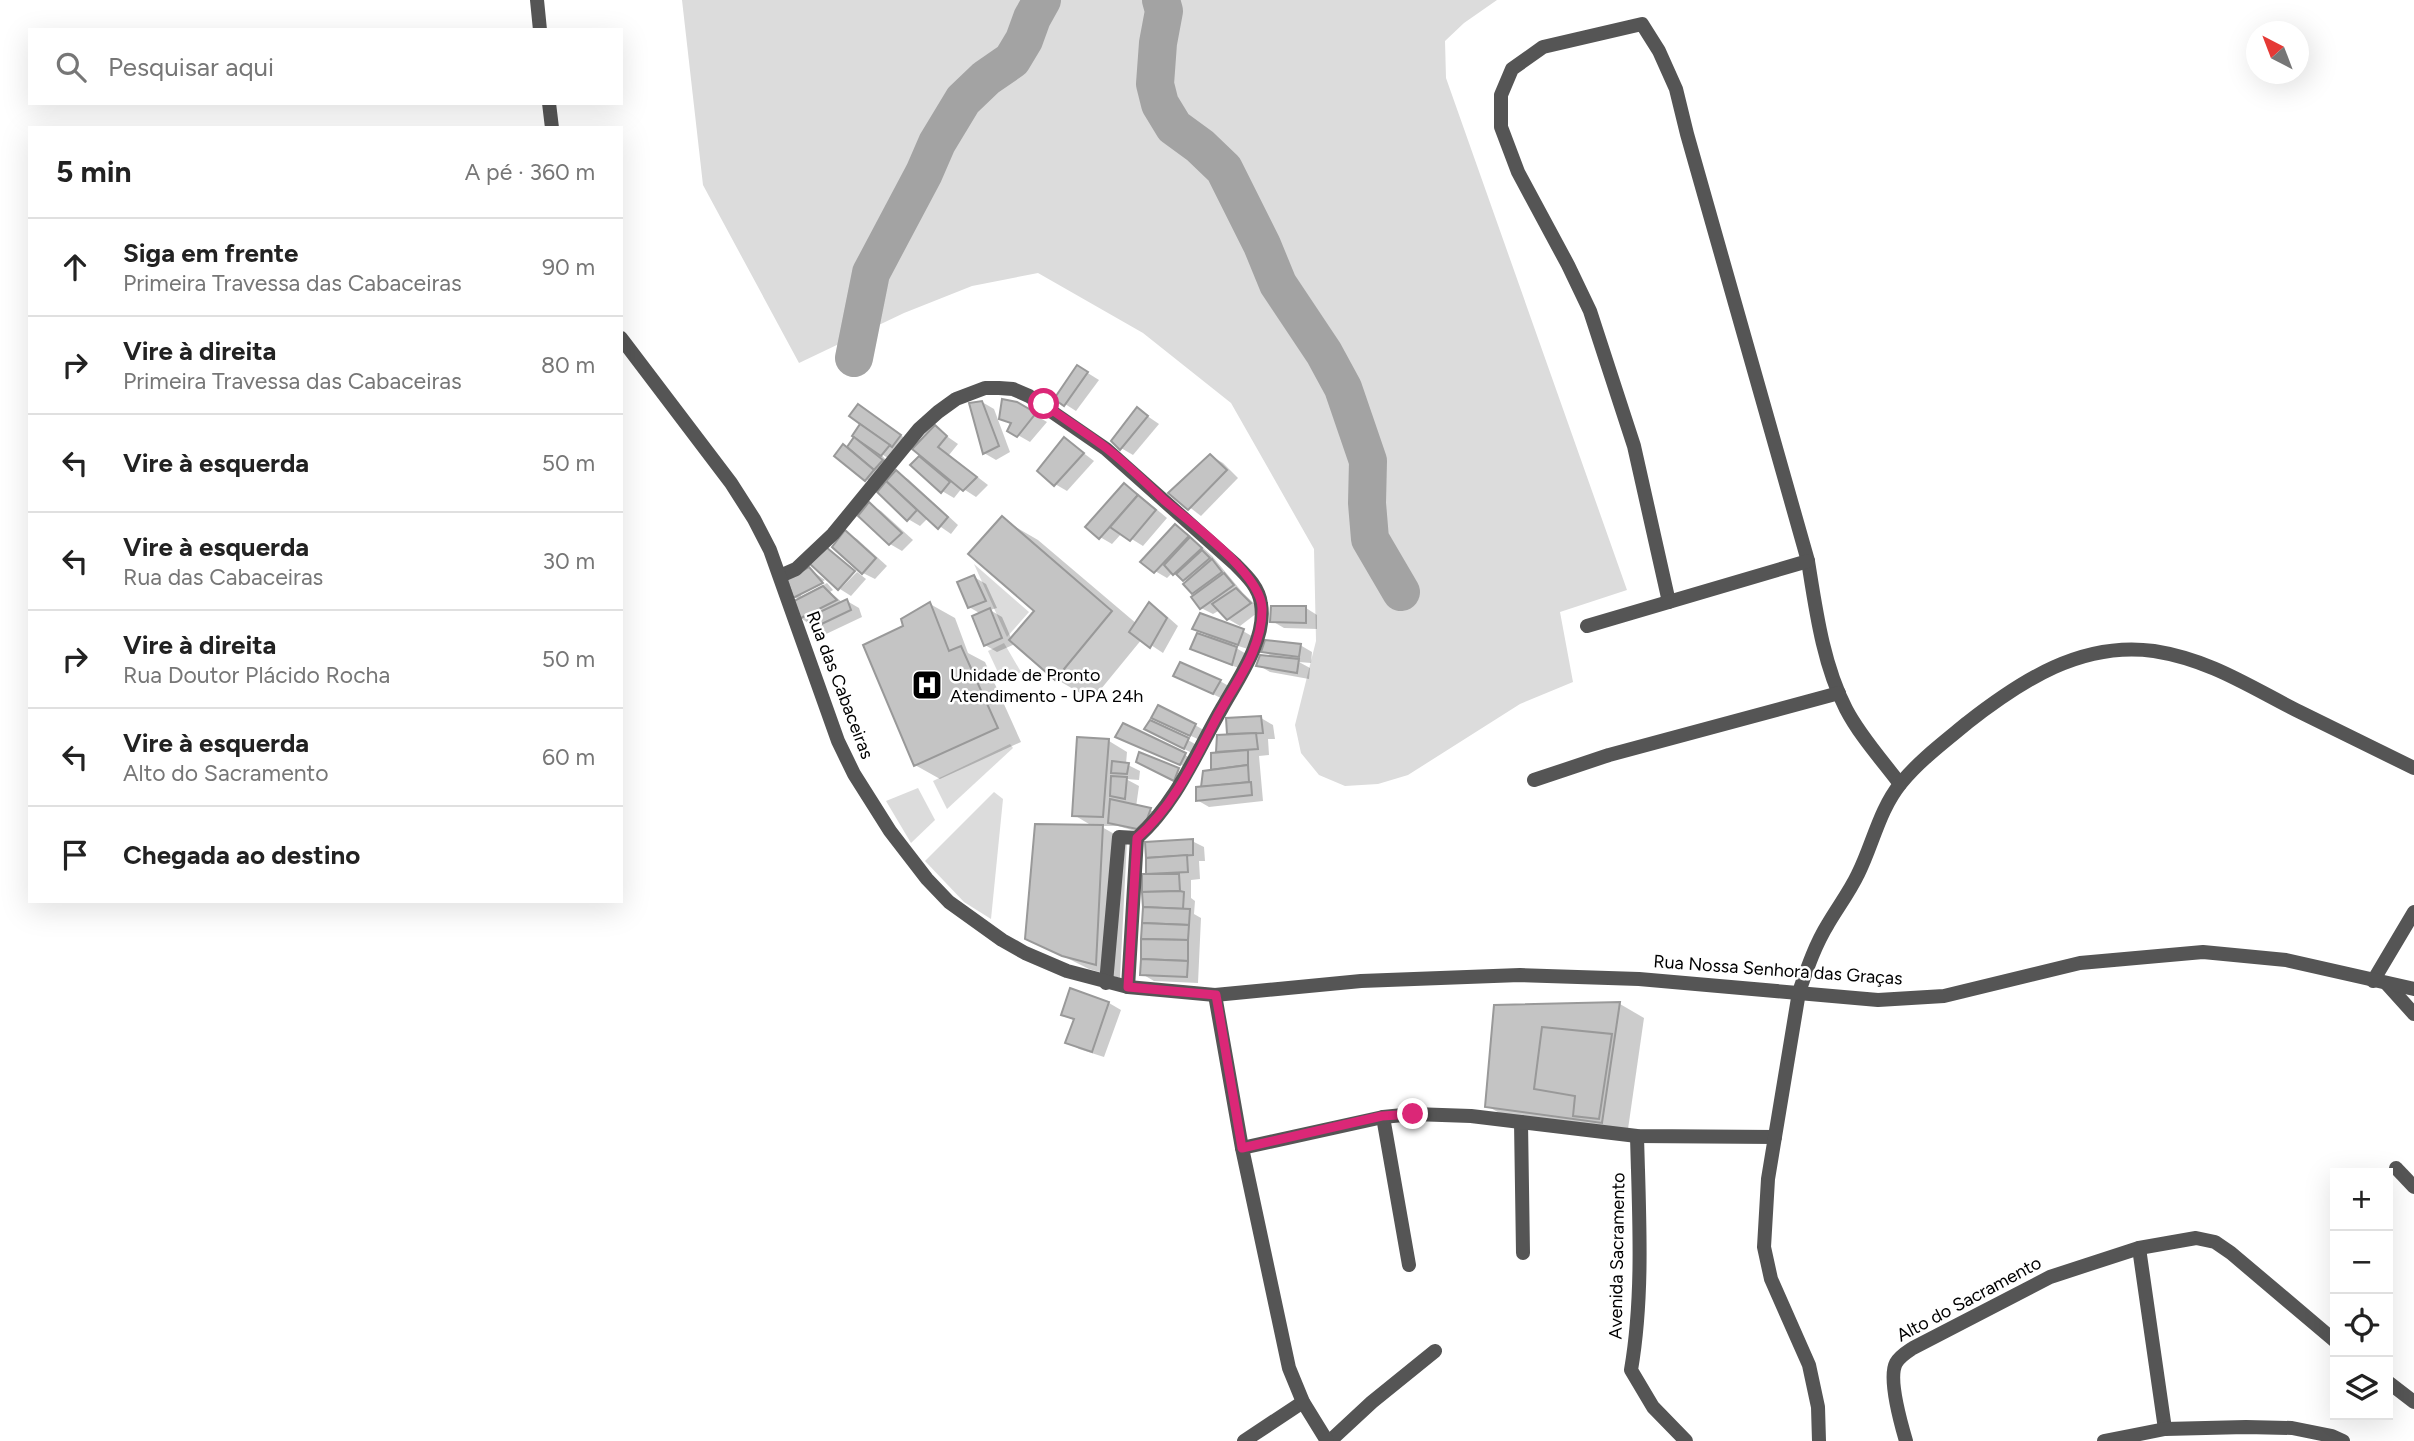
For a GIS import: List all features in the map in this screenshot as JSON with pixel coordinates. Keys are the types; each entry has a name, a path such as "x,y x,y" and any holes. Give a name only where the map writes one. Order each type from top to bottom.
{"street":[{"path":"537,0 540,28"},
{"path":"1669,602 1634,446 1590,311 1569,265 1518,172 1501,127 1501,95 1512,69 1544,47 1642,24 1659,51 1676,89 1808,561 1820,634 1839,694 1858,729 1900,784"},
{"path":"549,105 552,126"},
{"name":"Rua das Cabaceiras","path":"623,341 731,482 754,519 770,550 815,681 854,774 890,831 948,902 1002,940 1045,962 1106,983 1216,995"},
{"path":"780,576 806,561 833,534 919,429 956,399 985,388 1013,389 1044,404 1106,449 1213,541 1251,582 1262,605 1255,644 1241,677 1176,793 1137,838 1128,987"},
{"path":"1587,626 1808,561"},
{"path":"1819,1441 1818,1406 1809,1365 1777,1295 1764,1247 1768,1180 1800,992 1821,937 1856,878 1881,817 1900,784 1929,753 2022,683 2066,661 2093,653 2130,648 2205,663 2414,768"},
{"path":"1534,780 1609,755 1839,694"},
{"path":"1106,983 1119,837 1137,838"},
{"path":"2414,912 2380,982 2414,1014"},
{"name":"Rua Nossa Senhora das Graças","path":"1216,995 1361,981 1520,975 1639,979 1878,1000 1944,996 2080,963 2203,952 2286,960 2414,989"},
{"path":"1216,995 1242,1148 1289,1368 1303,1402 1328,1441 1371,1402 1435,1351"},
{"path":"1242,1148 1382,1116 1441,1114 1637,1136 1774,1137"},
{"path":"1382,1116 1409,1265"},
{"path":"1521,1122 1523,1253"},
{"name":"Avenida Sacramento","path":"1637,1136 1637,1324 1630,1370 1653,1407 1686,1441"},
{"path":"2396,1168 2414,1186"},
{"name":"Alto do Sacramento","path":"1906,1441 1899,1416 1893,1369 1898,1359 1913,1348 2050,1277 2138,1248 2196,1238 2215,1242 2246,1264 2330,1337"},
{"path":"2138,1248 2165,1429"},
{"path":"2393,1385 2414,1402"},
{"path":"1244,1441 1303,1402"},
{"path":"2104,1441 2165,1429 2292,1428 2332,1436 2343,1441"}],"shaded area":[{"path":"682,0 1497,0 1464,23 1445,41 1446,78 1627,590 1560,612 1573,682 1520,704 1408,775 1378,784 1345,786 1319,775 1301,753 1295,725 1316,641 1314,549 1231,403 1143,333 1038,273 972,286 904,313 799,363 703,185"},
{"path":"974,564 1029,612 1007,637"},
{"path":"1004,643 1021,672 1003,683 988,651"},
{"path":"1010,744 1013,748 947,809 933,781"},
{"path":"918,788 935,820 911,843 886,801"},
{"path":"994,792 1003,799 991,919 964,902 925,861"}],"building":[{"path":"1077,365 1088,372 1064,406 1054,399"},
{"path":"1002,399 1017,402 1036,413 1017,437 1007,431 1011,423 999,419"},
{"path":"982,401 999,446 983,454 969,403"},
{"path":"858,404 901,435 892,447 849,416"},
{"path":"1137,407 1148,416 1120,450 1111,441"},
{"path":"860,424 890,445 881,456 852,436"},
{"path":"935,425 947,436 938,447 977,477 963,491 912,449"},
{"path":"854,437 883,460 874,470 847,447"},
{"path":"1064,437 1084,453 1054,486 1037,471"},
{"path":"843,444 874,470 865,481 834,456"},
{"path":"1210,454 1227,470 1188,510 1168,493"},
{"path":"919,456 950,482 941,493 910,465"},
{"path":"896,470 948,517 938,529 886,481"},
{"path":"886,481 917,510 907,521 877,492"},
{"path":"1124,483 1138,495 1099,539 1085,527"},
{"path":"1138,495 1156,510 1130,541 1110,527"},
{"path":"869,502 902,533 889,545 858,516"},
{"path":"1002,516 1112,611 1055,680 1009,640 1034,611 968,554"},
{"path":"1175,524 1189,536 1154,573 1140,562"},
{"path":"845,530 876,558 862,574 832,547"},
{"path":"1190,537 1202,548 1173,575 1164,565"},
{"path":"826,547 855,571 838,590 810,564"},
{"path":"1202,550 1210,558 1183,581 1176,574"},
{"path":"1212,559 1222,572 1192,594 1183,584"},
{"path":"809,567 823,583 793,598 787,579"},
{"path":"1224,573 1234,585 1200,609 1191,597"},
{"path":"974,575 986,601 968,608 957,582"},
{"path":"823,586 837,600 799,619 794,601"},
{"path":"1236,588 1251,603 1227,620 1212,604"},
{"path":"847,599 851,610 811,629 807,618"},
{"path":"930,602 949,651 961,646 998,728 914,766 863,645 903,626 901,619"},
{"path":"1149,602 1167,618 1150,648 1129,632"},
{"path":"1271,606 1306,606 1306,623 1270,622"},
{"path":"990,608 1002,638 984,646 972,616"},
{"path":"1200,613 1244,629 1238,645 1192,629"},
{"path":"1197,633 1237,647 1232,665 1190,649"},
{"path":"1265,640 1301,644 1299,657 1261,652"},
{"path":"1260,655 1299,659 1297,673 1256,666"},
{"path":"1180,662 1221,680 1213,694 1173,676"},
{"path":"1158,705 1196,724 1190,736 1151,718"},
{"path":"1261,716 1263,733 1227,734 1226,718"},
{"path":"1150,720 1189,738 1184,749 1144,729"},
{"path":"1123,723 1186,753 1180,765 1115,737"},
{"path":"1256,733 1258,749 1216,752 1217,735"},
{"path":"1077,737 1109,739 1103,817 1072,816"},
{"path":"1248,750 1248,765 1211,770 1211,753"},
{"path":"1139,752 1179,768 1174,781 1136,762"},
{"path":"1112,761 1129,763 1127,774 1111,773"},
{"path":"1248,765 1249,782 1201,787 1203,771"},
{"path":"1111,776 1127,777 1125,799 1110,796"},
{"path":"1251,782 1252,795 1196,801 1196,787"},
{"path":"1110,799 1151,808 1147,819 1137,829 1108,823"},
{"path":"1035,824 1103,825 1096,965 1062,956 1025,939"},
{"path":"1193,839 1193,855 1146,858 1145,842"},
{"path":"1187,855 1188,872 1146,874 1146,858"},
{"path":"1142,874 1179,874 1180,891 1142,892"},
{"path":"1142,892 1184,892 1183,909 1143,907"},
{"path":"1143,907 1190,909 1189,925 1142,923"},
{"path":"1142,923 1189,925 1188,940 1141,939"},
{"path":"1141,939 1188,940 1188,961 1141,959"},
{"path":"1141,959 1188,961 1187,977 1140,975"},
{"path":"1070,988 1109,1002 1092,1052 1065,1043 1074,1019 1061,1015"},
{"path":"1620,1002 1602,1123 1485,1107 1494,1005"},
{"path":"1542,1027 1612,1034 1599,1119 1573,1116 1575,1096 1534,1089"}],"waterway":[{"path":"854,358 871,273 937,143 963,100 986,78 1012,60 1042,0"},
{"path":"1161,0 1164,11 1155,84 1160,104 1174,127 1200,146 1224,169 1278,284 1324,353 1343,388 1368,461 1370,539 1401,592"}],"place":[{"name":"Unidade de Pronto Atendimento - UPA 24h","path":"927,685"}],"route":[{"path":"1044,404 1106,449 1213,541 1251,582 1262,605 1258,634 1241,677 1176,793 1148,829 1137,838 1128,987 1216,995 1242,1148 1349,1126 1382,1116 1413,1114"}]}
